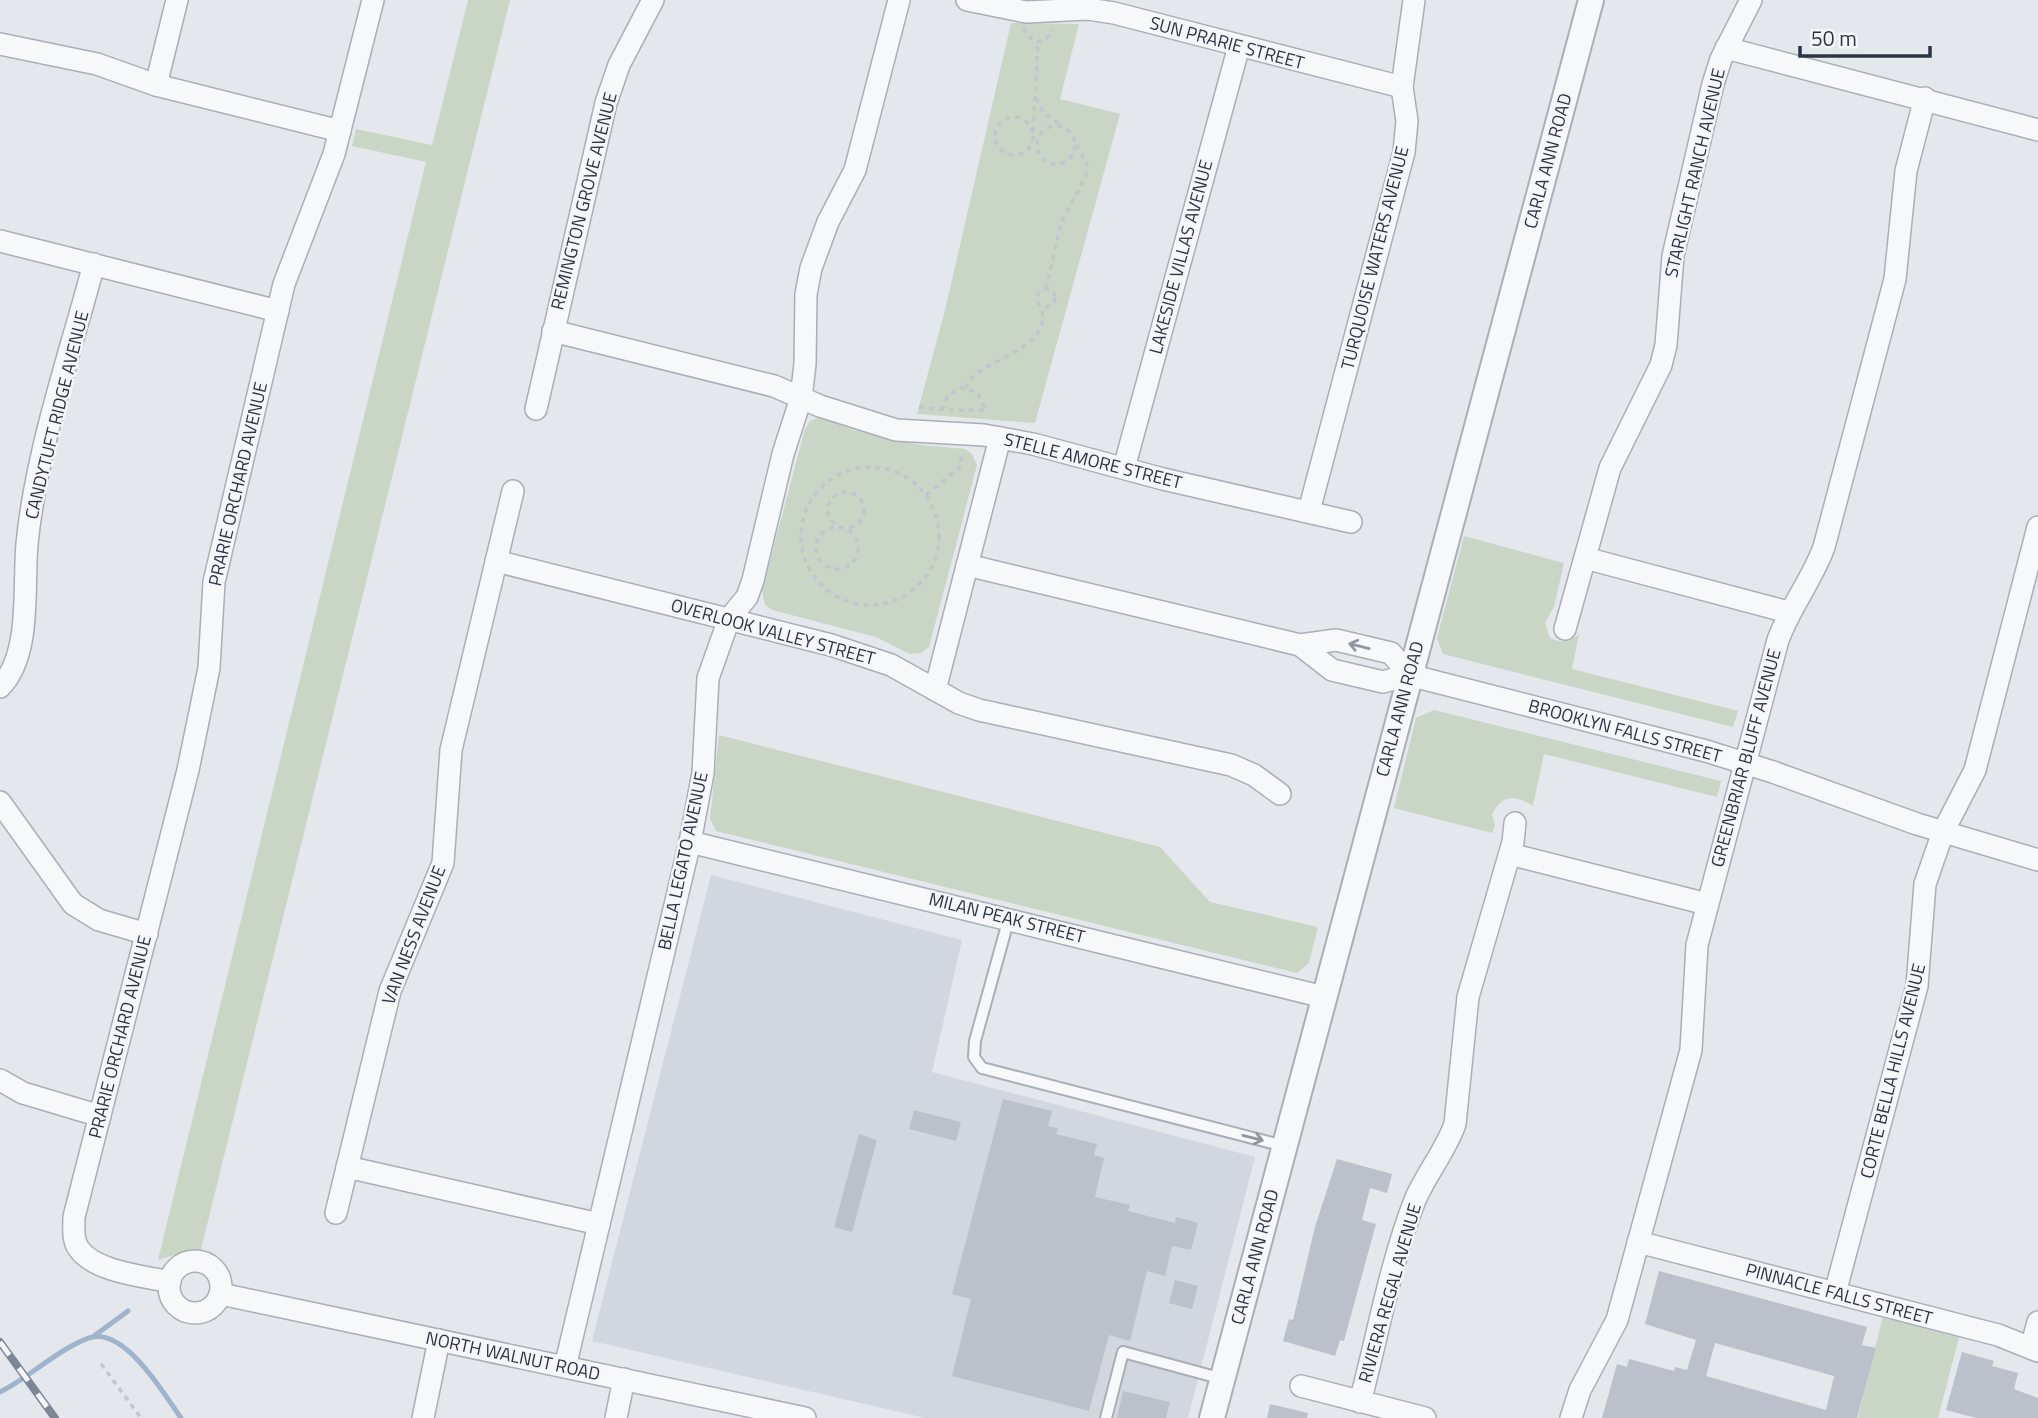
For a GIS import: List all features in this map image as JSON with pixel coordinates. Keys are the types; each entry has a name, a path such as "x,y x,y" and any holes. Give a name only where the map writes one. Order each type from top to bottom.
{"street":[{"path":"156,85 177,0"},
{"name":"PRARIE ORCHARD AVENUE","path":"170,1282 110,1267 86,1257 77,1247 74,1217 205,695 214,582 278,311 295,252 330,167 373,0"},
{"name":"REMINGTON GROVE AVENUE","path":"536,410 606,103 620,65 653,0"},
{"name":"BELLA LEGATO AVENUE","path":"565,1367 690,842 703,773 706,742 704,709 708,678 729,619 747,597 753,580 783,454 801,398 805,364 806,294 811,268 828,222 855,170 898,0"},
{"name":"SUN PRARIE STREET","path":"967,0 1013,11 1037,13 1088,9 1114,13 1402,88"},
{"name":"TURQUOISE WATERS AVENUE","path":"1309,512 1404,152 1407,121 1402,88 1414,0"},
{"name":"CARLA ANN ROAD","path":"1212,1418 1591,0"},
{"name":"STARLIGHT RANCH AVENUE","path":"1565,629 1610,468 1661,365 1666,345 1673,256 1713,84 1726,48 1751,0"},
{"path":"0,44 97,64 156,85 340,131"},
{"name":"LAKESIDE VILLAS AVENUE","path":"1124,468 1239,46"},
{"path":"1726,48 1925,98 2038,130"},
{"name":"GREENBRIAR BLUFF AVENUE","path":"1571,1418 1591,1366 1617,1320 1691,1050 1696,945 1744,763 1788,612 1819,562 1824,547 1892,293 1900,256 1906,171 1925,98"},
{"path":"0,241 278,311"},
{"name":"CANDYTUFT RIDGE AVENUE","path":"0,687 10,677 16,662 24,599 27,543 36,491 94,264"},
{"name":"STELLE AMORE STREET","path":"553,331 774,386 801,398 896,430 992,437 1351,522"},
{"path":"935,690 967,565 992,437"},
{"name":"VAN NESS AVENUE","path":"335,1213 396,973 443,863 451,750 513,491"},
{"name":"CORTE BELLA HILLS AVENUE","path":"1835,1293 1917,986 1925,884 1943,832 1975,770 2038,527"},
{"path":"1585,558 1788,612"},
{"name":"OVERLOOK VALLEY STREET","path":"496,561 831,645 878,660 979,710 1231,765 1254,775 1280,794"},
{"path":"967,565 1300,645 1336,640 1391,653 1409,675 1383,682 1332,670 1300,645"},
{"name":"BROOKLYN FALLS STREET","path":"1409,675 1744,763 1943,832 2038,860"},
{"path":"0,802 73,904 99,920 147,934"},
{"name":"RIVIERA REGAL AVENUE","path":"1360,1402 1405,1228 1417,1197 1448,1143 1455,1125 1468,997 1510,854 1515,823"},
{"name":"MILAN PEAK STREET","path":"690,842 1324,997"},
{"path":"1510,854 1707,904"},
{"path":"0,1080 23,1093 100,1116"},
{"path":"347,1167 599,1224"},
{"name":"PINNACLE FALLS STREET","path":"1638,1242 1998,1335 2034,1349"},
{"path":"197,1261 214,1268 219,1276 221,1294 207,1310 189,1312 173,1300 170,1282 180,1266 197,1261"},
{"name":"NORTH WALNUT ROAD","path":"221,1294 805,1418"},
{"path":"2034,1349 2038,1322"},
{"path":"423,1418 439,1340"},
{"path":"616,1418 624,1380"},
{"path":"1301,1386 1425,1418"}],"lane":[{"path":"1009,918 975,1041 974,1057 982,1068 1284,1146"},
{"path":"1106,1418 1123,1352 1223,1379"}],"path":[{"path":"1032,135 1023,119 1012,117 997,127 995,139 1006,153 1018,154 1029,147 1032,135 1038,42"},
{"path":"966,388 975,373 1012,355 1033,337 1042,312 1036,300 1037,294 1046,289 1062,222 1086,176 1083,152 1067,130 1043,112 1035,96"},
{"path":"1067,130 1055,126 1043,131 1037,143 1040,155 1049,163 1066,162 1074,152 1074,139"},
{"path":"1041,306 1048,307 1055,301 1053,292 1046,289"},
{"path":"919,407 943,411 986,410 982,397 966,388 953,390 946,398 943,411"},
{"path":"926,495 961,466 960,453 992,437"},
{"path":"879,466 902,473 926,495 934,508 939,529 938,551 930,571 916,588 897,600 876,605 854,603 834,595 817,580 805,560 801,537 804,513 816,492 834,476 855,467 879,466"},
{"path":"842,528 824,531 817,543 817,556 832,569 851,563 857,551 854,538 842,528 831,522 827,510 832,498 847,491 862,500 864,511 860,523 842,528"},
{"path":"101,1364 141,1418"}],"shaded area":[{"path":"711,875 962,940 932,1072 1255,1157 1188,1418 925,1418 592,1341"}],"green space":[{"path":"468,0 510,0 200,1253 187,1251 158,1260 426,162 352,146 356,129 432,145"},
{"path":"1011,23 1079,24 1060,99 1120,114 1035,423 917,414 946,306"},
{"path":"820,417 853,430 920,445 965,449 972,454 977,465 929,647 921,653 910,654 876,637 772,610 765,605 762,591 805,429 810,421"},
{"path":"1464,536 1564,563 1554,607 1545,623 1550,638 1554,640 1569,641 1579,634 1572,669 1738,711 1733,727 1443,654 1437,638"},
{"path":"1434,710 1721,781 1717,797 1544,754 1533,806 1515,798 1504,800 1492,815 1495,825 1492,833 1394,808 1416,718"},
{"path":"719,735 1160,847 1210,902 1318,927 1309,963 1297,973 716,831 710,819"},
{"path":"1883,1316 1959,1337 1938,1418 1858,1418"}],"building":[{"path":"1003,1099 1052,1111 1048,1126 1058,1128 1056,1134 1097,1144 1094,1155 1104,1158 1095,1197 1130,1205 1128,1211 1175,1223 1176,1217 1198,1223 1191,1250 1172,1246 1165,1276 1147,1271 1130,1341 1109,1335 1089,1411 952,1376 971,1299 952,1294"},
{"path":"914,1110 961,1122 956,1141 909,1129"},
{"path":"859,1134 877,1140 852,1232 834,1227"},
{"path":"1337,1159 1392,1174 1387,1193 1370,1188 1362,1220 1376,1224 1344,1341 1340,1340 1335,1356 1283,1341 1289,1319 1293,1320 1315,1227"},
{"path":"1659,1271 1867,1327 1862,1345 1876,1348 1857,1418 1602,1418 1617,1364 1627,1367 1629,1359 1674,1371 1675,1367 1687,1370 1696,1340 1645,1324","holes":["1715,1343 1834,1376 1826,1410 1706,1376"]},
{"path":"1175,1280 1198,1286 1192,1309 1169,1303"},
{"path":"1962,1352 1994,1361 1992,1366 2018,1373 2014,1389 2038,1398 2038,1418 1976,1418 1946,1410"},
{"path":"1123,1391 1170,1402 1166,1418 1117,1418"},
{"path":"1270,1404 1308,1413 1307,1418 1267,1418"}],"waterway":[{"path":"94,1336 128,1311"},
{"path":"0,1392 77,1343 93,1337 106,1338 132,1354 181,1418"}],"railway":[{"path":"0,1342 55,1418"}]}
